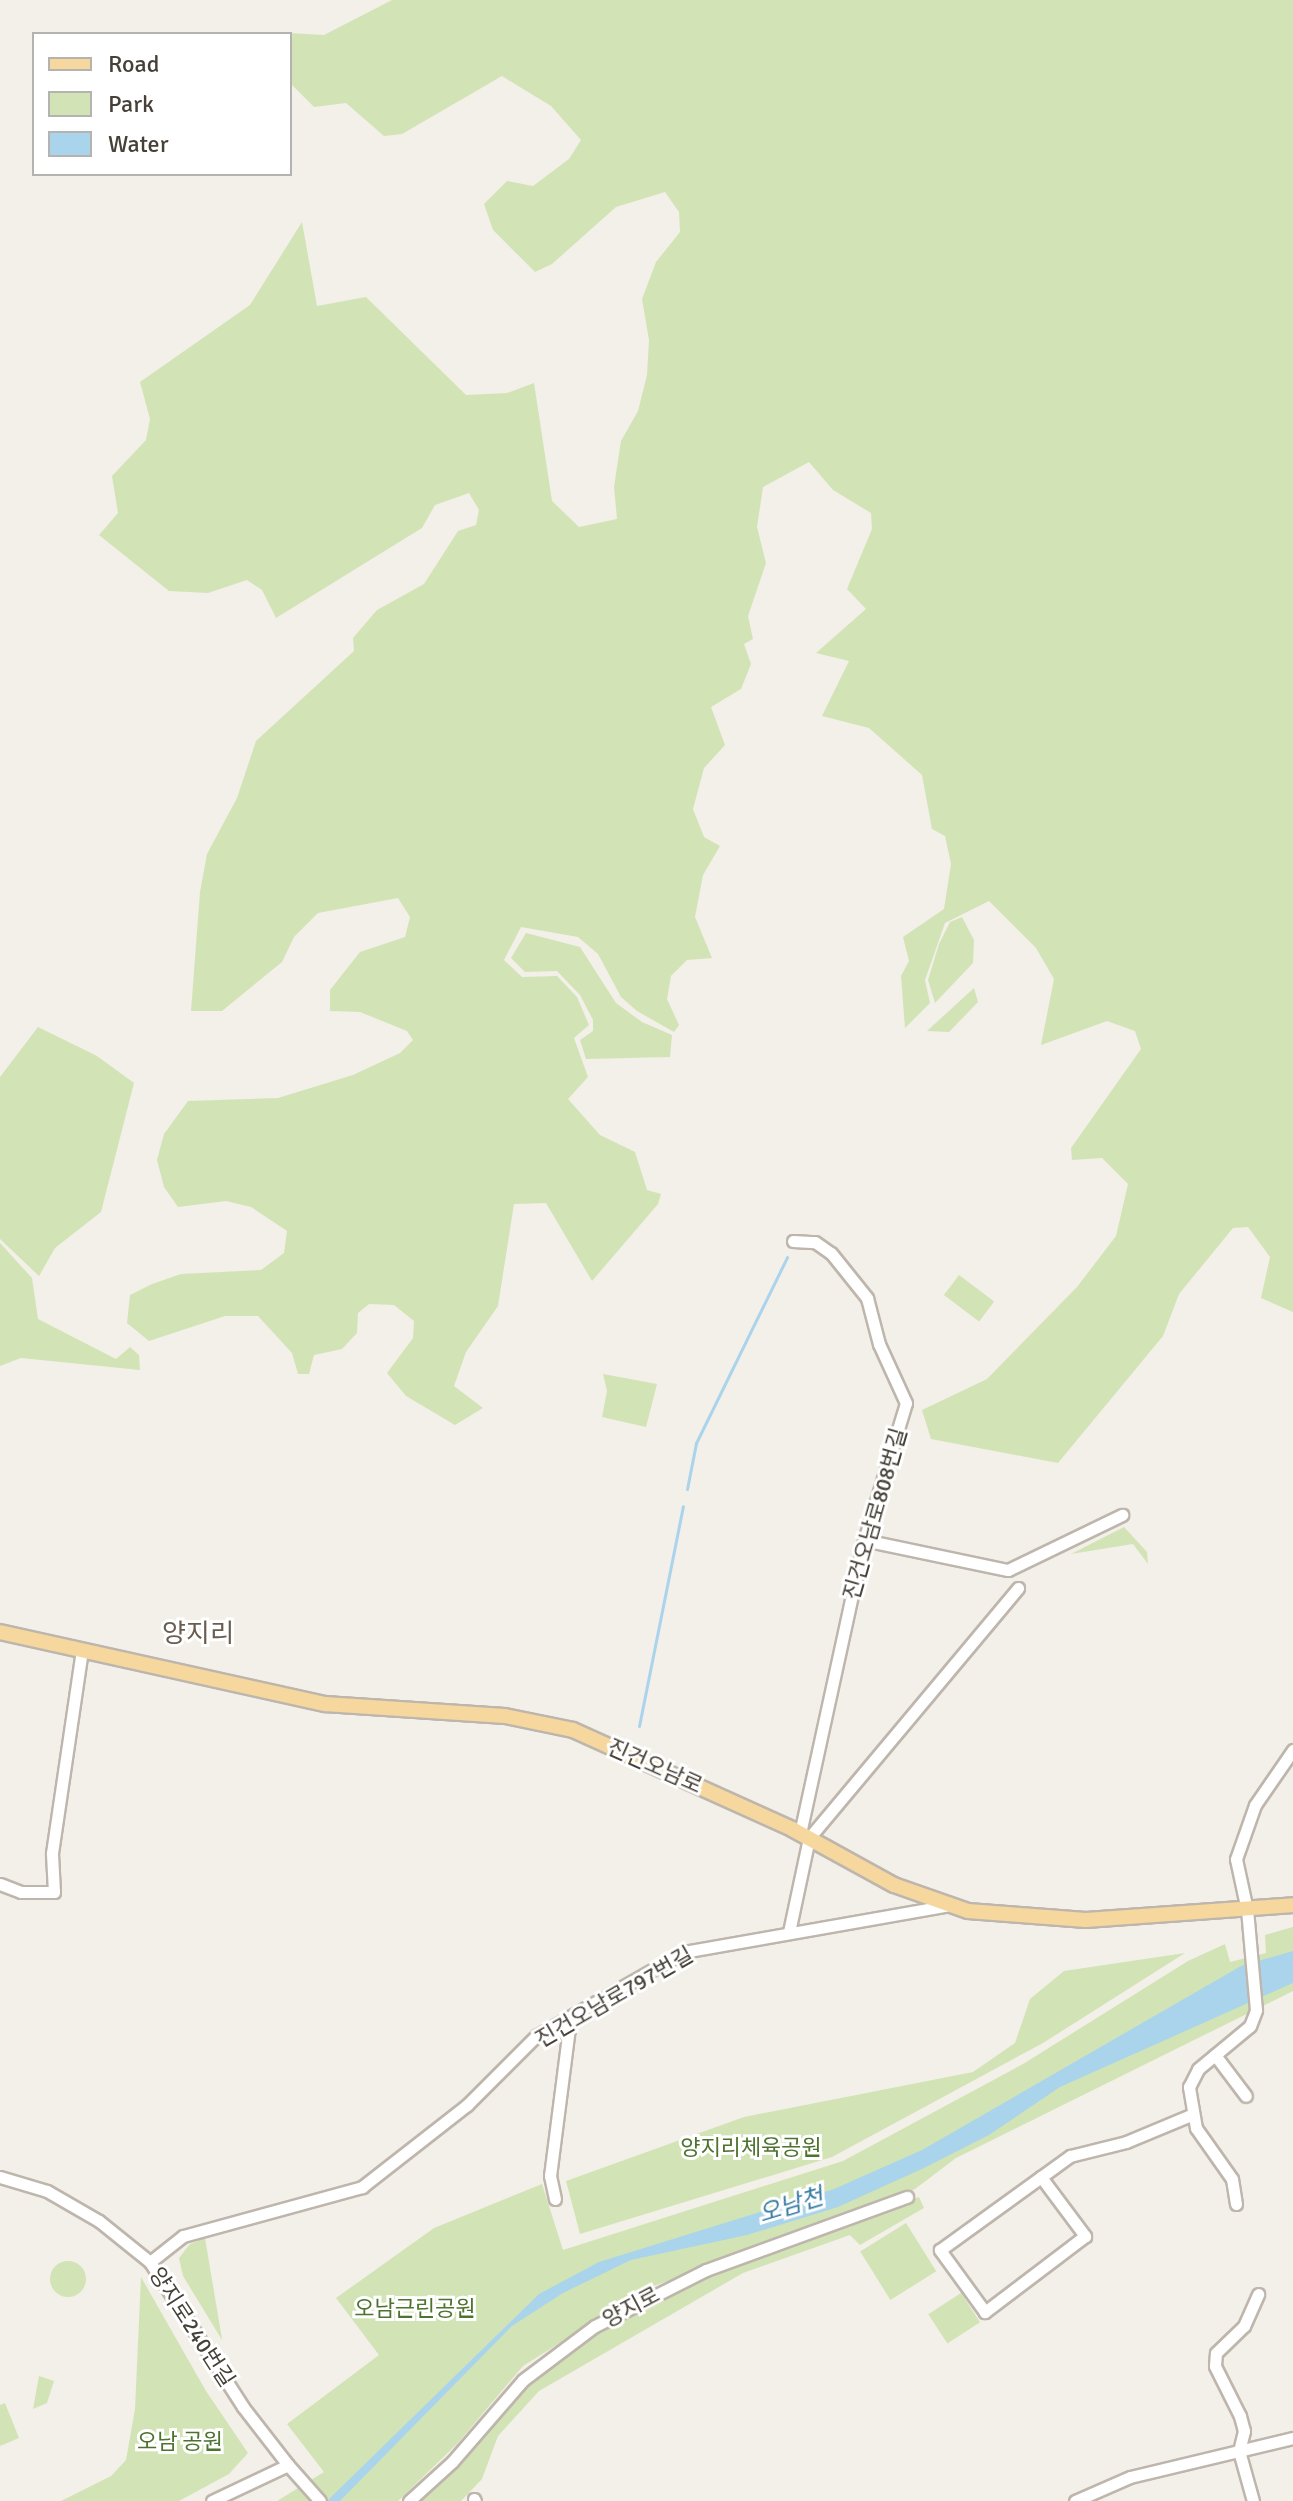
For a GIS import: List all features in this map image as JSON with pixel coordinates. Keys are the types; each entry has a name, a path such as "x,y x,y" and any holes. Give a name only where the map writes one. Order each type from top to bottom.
{"main road":[{"name":"진건오남로","path":"0,1632 325,1704 534,1720 610,1745 805,1835 872,1874 950,1905 1021,1918 1086,1920 1293,1905"}],"street":[{"name":"진건오남로808번길","path":"789,1932 805,1835 864,1540 906,1403 879,1344 867,1298 831,1253 815,1242 793,1241"},
{"path":"864,1540 1008,1570 1122,1515"},
{"path":"805,1835 1018,1588"},
{"path":"0,1884 21,1892 54,1892 52,1853 82,1650"},
{"path":"1236,2204 1232,2179 1191,2115 1189,2087 1198,2069 1250,2026 1256,2010 1247,1910 1236,1859 1255,1805 1293,1750"},
{"name":"진건오남로797번길","path":"150,2262 183,2236 362,2187 467,2105 536,2036 570,2020 684,1952 950,1905"},
{"path":"555,2199 550,2176 570,2020"},
{"path":"1215,2055 1246,2096"},
{"path":"1041,2177 1085,2236 985,2312 940,2250 1070,2156 1126,2142 1191,2115"},
{"name":"양지로240번길","path":"0,2177 47,2191 99,2221 150,2262 243,2407 320,2501"},
{"name":"양지로","path":"409,2501 452,2462 523,2380 595,2326 706,2270 907,2197"},
{"path":"1253,2501 1239,2451 1244,2431 1215,2366 1216,2353 1244,2326 1258,2294"},
{"path":"1075,2501 1130,2477 1293,2438"},
{"path":"212,2501 288,2465"}],"green space":[{"path":"392,0 1293,0 1293,1312 1261,1298 1270,1257 1248,1227 1233,1228 1179,1294 1163,1336 1058,1463 931,1439 922,1410 987,1379 1077,1287 1116,1236 1128,1184 1102,1158 1072,1160 1071,1148 1141,1049 1135,1031 1107,1021 1041,1045 1054,979 1036,948 989,901 945,923 925,980 930,1003 905,1028 901,976 909,961 903,937 944,909 951,864 945,836 932,829 922,775 869,728 822,716 849,661 816,653 866,609 847,589 872,529 871,513 833,490 809,462 763,487 757,527 766,563 748,616 753,639 744,644 751,664 741,689 711,707 725,745 704,768 693,809 704,837 720,846 703,875 695,917 712,958 687,960 671,976 667,999 679,1025 674,1032 637,1011 621,997 598,954 578,937 521,927 504,960 522,977 557,976 577,997 589,1025 574,1038 588,1077 568,1099 600,1135 635,1152 647,1190 661,1194 658,1204 592,1281 546,1203 514,1204 498,1306 466,1352 454,1386 483,1408 455,1425 406,1396 387,1373 413,1338 414,1321 394,1305 369,1304 358,1313 357,1333 342,1349 314,1355 309,1374 298,1374 292,1353 258,1316 225,1316 149,1341 127,1323 130,1295 152,1284 181,1274 261,1270 284,1253 287,1231 251,1207 226,1201 178,1207 164,1187 157,1160 164,1134 188,1101 278,1098 353,1075 400,1053 413,1040 407,1031 360,1012 330,1011 330,990 360,952 405,937 410,917 398,898 318,913 294,937 282,962 222,1011 191,1011 200,892 207,854 237,798 256,741 354,651 353,638 377,610 424,584 458,531 476,525 479,510 469,493 435,505 422,528 276,618 262,590 247,580 208,593 169,591 99,535 118,513 112,476 146,440 150,419 140,382 250,305 302,222 317,306 366,297 466,395 507,393 534,383 552,501 579,527 617,519 614,487 621,441 638,411 647,375 649,340 642,299 656,262 680,232 679,212 665,192 616,207 552,264 535,272 493,230 484,204 507,181 533,186 569,159 581,140 551,106 502,76 402,134 384,136 346,103 314,107 292,85 292,33 324,35"},
{"path":"962,917 974,940 973,963 935,1003 928,980 939,944 950,922"},
{"path":"526,933 580,947 616,1003 642,1022 672,1035 670,1057 586,1059 580,1040 593,1031 593,1020 580,995 557,971 525,972 511,958"},
{"path":"974,988 978,1002 949,1032 927,1031"},
{"path":"38,1027 97,1056 134,1083 101,1212 55,1248 39,1276 0,1239 0,1077"},
{"path":"0,1243 32,1278 38,1319 116,1359 130,1347 139,1355 140,1370 21,1358 0,1366"},
{"path":"959,1275 994,1301 979,1321 944,1295"},
{"path":"603,1374 657,1384 646,1427 602,1417 607,1391"},
{"path":"1124,1527 1147,1552 1148,1564 1133,1544 1071,1554"},
{"name":"오남근린공원","path":"1293,1927 1293,1991 956,2158 915,2189 646,2289 523,2366 457,2444 398,2501 277,2501 324,2472 287,2424 379,2355 336,2298 434,2228 542,2184 563,2250 843,2161 1023,2064 1188,1961 1225,1944 1230,1962 1266,1953 1265,1935"},
{"name":"양지리체육공원","path":"1185,1953 1043,2043 832,2157 580,2234 566,2181 744,2117 973,2072 1015,2043 1030,1999 1064,1971"},
{"path":"919,2197 924,2208 860,2245 850,2235 743,2273 539,2391 498,2436 482,2479 461,2501 422,2501 527,2383 601,2328 725,2269"},
{"path":"906,2223 936,2271 890,2300 860,2252"},
{"path":"205,2238 222,2340 183,2276 179,2258 190,2244"},
{"path":"68,2261 81,2266 86,2279 81,2292 68,2297 55,2292 50,2279 55,2266"},
{"name":"오남 공원","path":"141,2277 206,2391 248,2453 229,2474 179,2501 61,2501 111,2476 126,2460 135,2409"},
{"path":"961,2293 980,2322 947,2344 928,2314"},
{"path":"39,2376 54,2381 47,2403 33,2409"},
{"path":"5,2403 19,2438 0,2446 0,2405"}],"water":[{"name":"오남천","path":"1293,1951 1293,1983 1060,2087 989,2135 924,2168 838,2207 747,2235 631,2260 563,2293 512,2326 340,2501 327,2501 539,2294 599,2262 834,2189 922,2150 1241,1966"}],"waterway":[{"path":"687,1489 696,1443 787,1257"},
{"path":"639,1726 683,1506"}],"district":[{"name":"양지리","path":"198,1635"}]}
